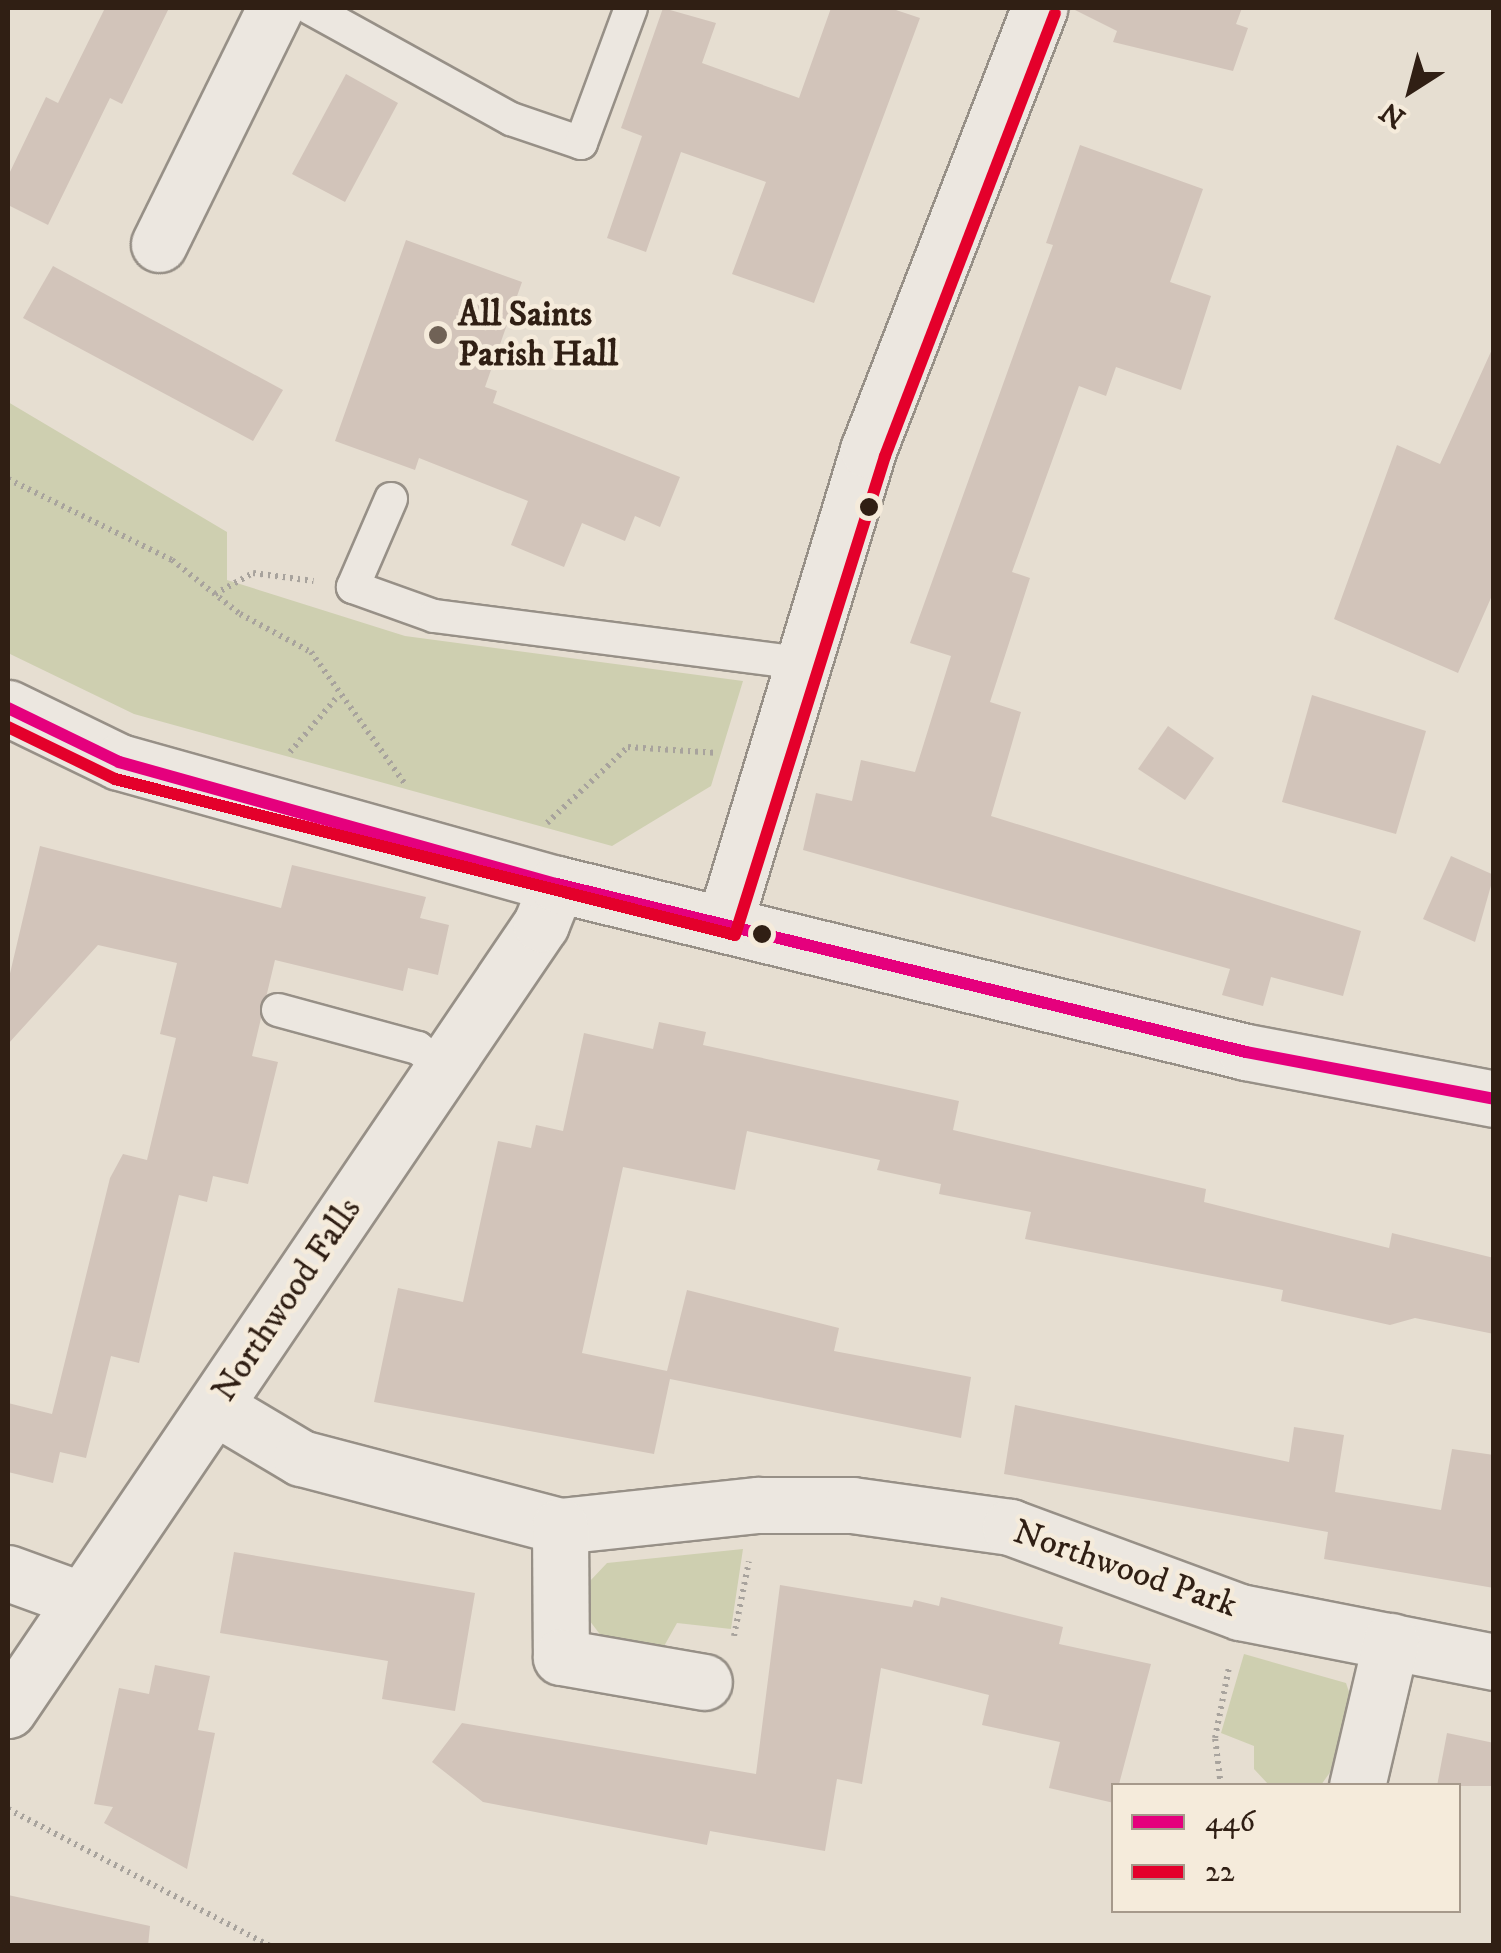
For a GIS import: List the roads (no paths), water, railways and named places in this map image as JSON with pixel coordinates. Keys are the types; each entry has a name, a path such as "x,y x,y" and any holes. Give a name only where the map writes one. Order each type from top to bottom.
{"street":[{"path":"159,244 275,8"},
{"path":"724,921 868,450 1040,8"},
{"path":"8,708 118,762 557,884 724,921 1246,1052 1494,1099"},
{"name":"Northwood Falls","path":"8,1710 542,924 557,884"},
{"name":"Northwood Park","path":"215,1407 301,1458 560,1526 758,1505 852,1506 1010,1526 1240,1612 1494,1662"},
{"path":"560,1526 561,1657 704,1682"},
{"path":"8,1573 82,1600"},
{"path":"1358,1783 1391,1641"}],"lane":[{"path":"310,8 510,119 580,143 630,8"},
{"path":"391,498 353,587 434,616 803,663"},
{"path":"278,1010 418,1048 444,1068"}],"place":[{"name":"All Saints Parish Hall","path":"438,335"}]}
